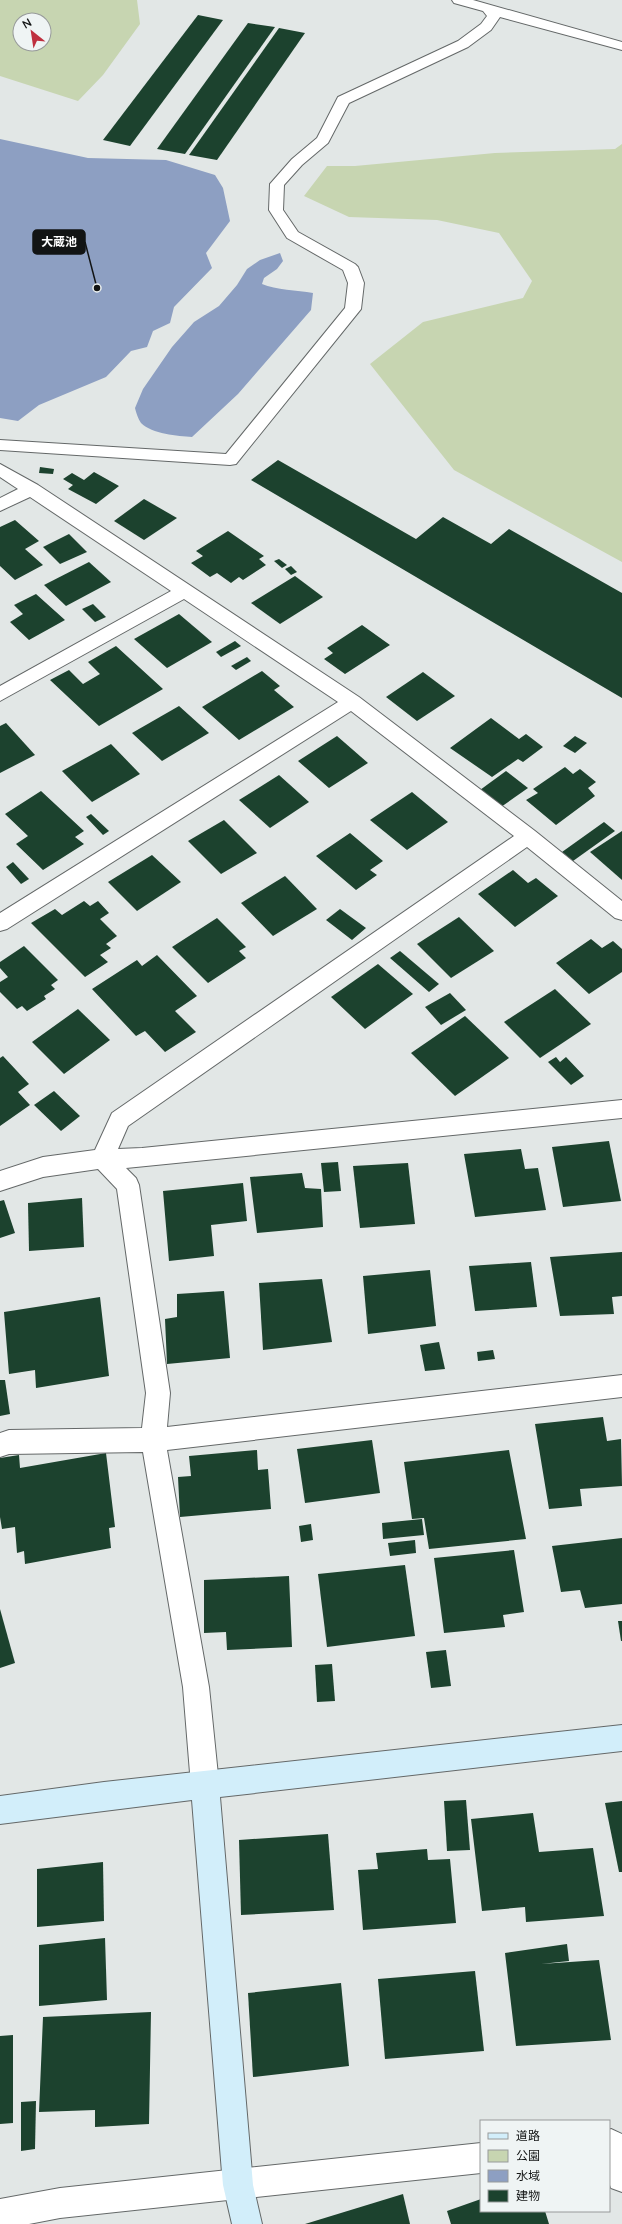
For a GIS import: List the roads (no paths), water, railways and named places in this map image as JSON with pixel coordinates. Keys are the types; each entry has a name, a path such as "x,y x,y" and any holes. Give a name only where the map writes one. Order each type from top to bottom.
{"street":[{"path":"459,0 563,31 622,46"},
{"path":"0,445 230,460 353,309 356,283 350,267 292,235 276,210 277,184 297,162 323,140 343,100 463,44 486,27 494,16 488,9"},
{"path":"0,469 352,702 528,836 622,912"},
{"path":"0,505 32,489"},
{"path":"0,694 184,591"},
{"path":"0,923 352,702"},
{"path":"102,1159 120,1120 528,836"},
{"path":"0,1181 43,1166 102,1159 142,1158 622,1109"},
{"path":"102,1159 128,1185 158,1392 153,1440 196,1686 206,1785 238,2185 247,2224"},
{"path":"0,1445 9,1442 153,1440 622,1386"},
{"path":"0,1810 622,1738"},
{"path":"614,2144 622,2177"},
{"path":"0,2214 60,2203 480,2158"}],"water":[{"path":"0,139 88,158 166,160 215,175 223,188 230,221 206,253 212,268 174,307 170,323 153,331 147,347 131,351 106,377 39,405 18,421 0,418"},
{"path":"280,253 283,261 277,269 264,278 262,284 280,289 313,293 311,310 238,394 192,437 158,432 146,427 138,418 135,408 143,389 172,347 194,322 219,306 237,285 247,269 260,260"}],"place":[{"name":"大蔵池","path":"97,288"}]}
